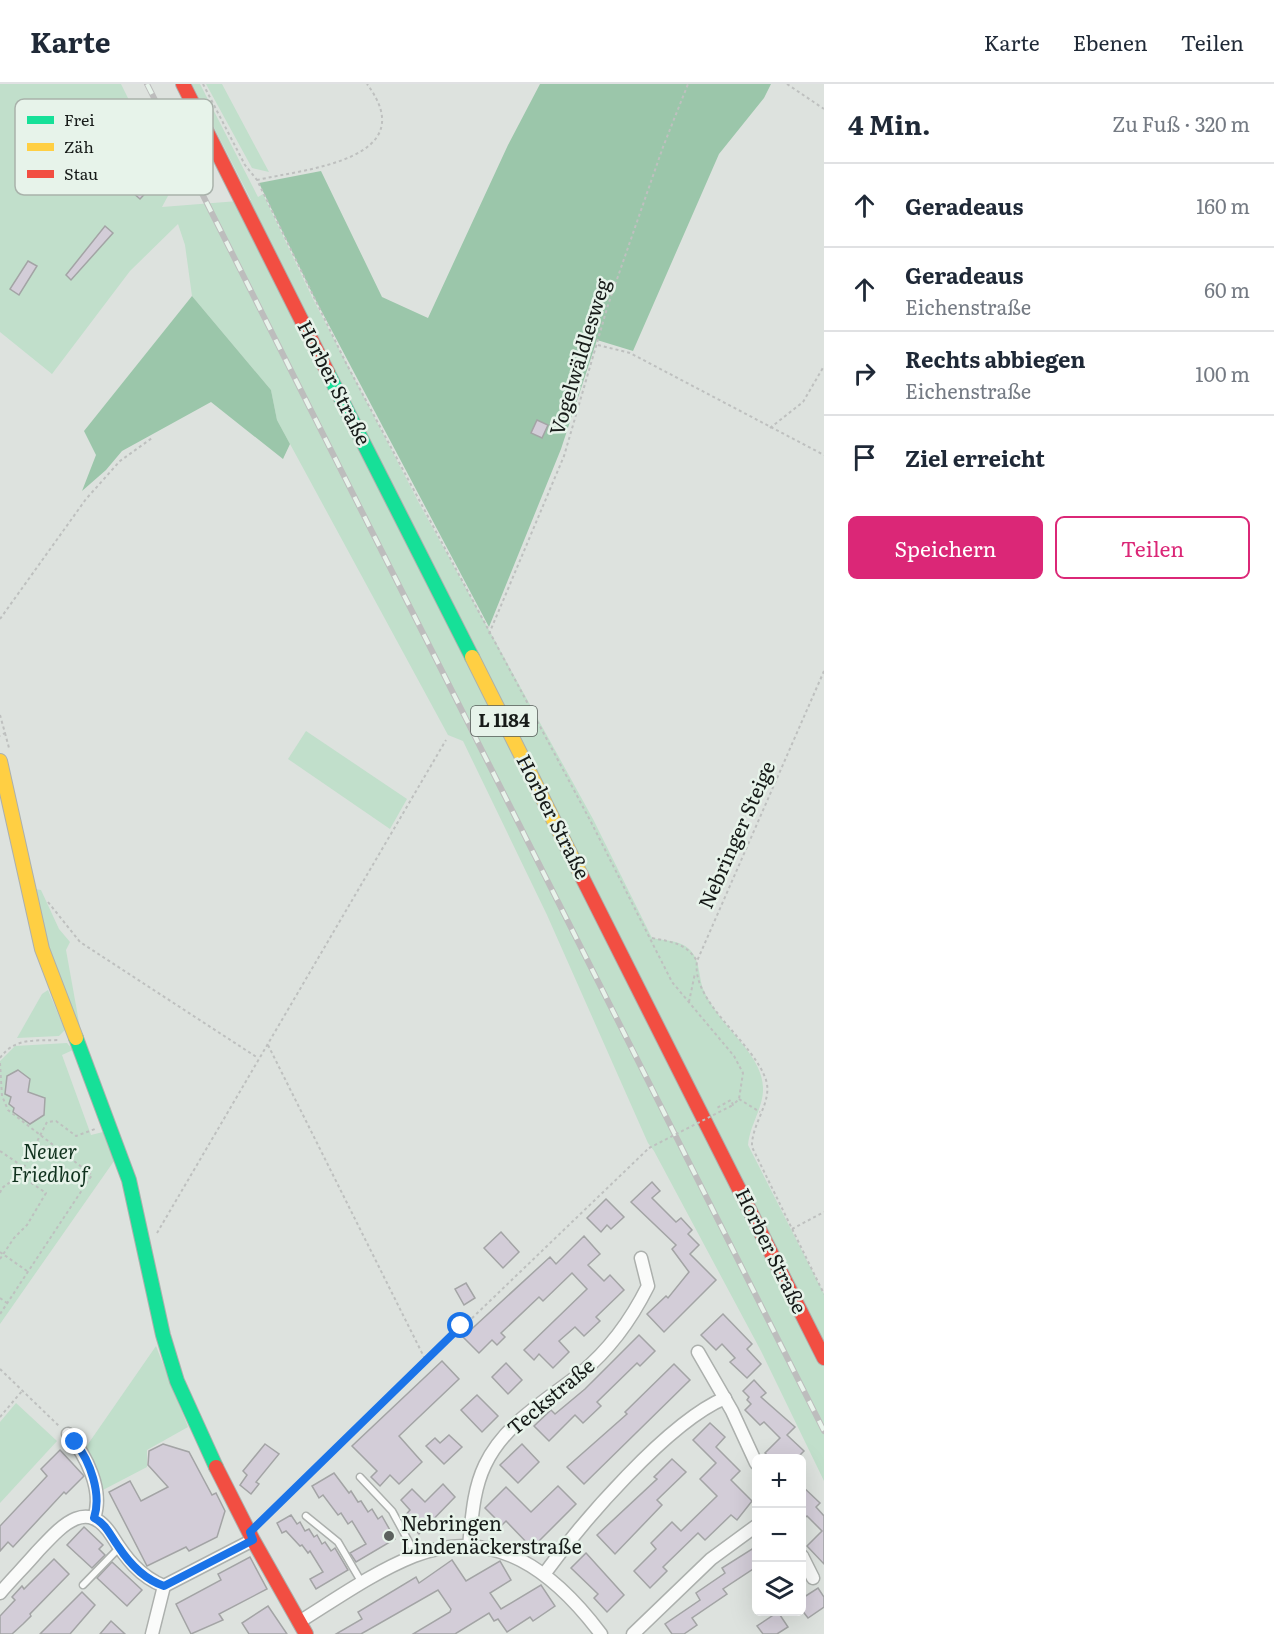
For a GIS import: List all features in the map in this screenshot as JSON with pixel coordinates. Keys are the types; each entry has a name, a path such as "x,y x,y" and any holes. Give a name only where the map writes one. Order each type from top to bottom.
{"main road":[{"name":"Horber Straße","path":"183,84 191,99"},
{"name":"Horber Straße","path":"213,143 704,1115 824,1358"},
{"path":"5,759 42,949 75,1039 110,1124 129,1180 163,1335 177,1381 197,1428 302,1628"}],"street":[{"name":"Teckstraße","path":"469,1546 477,1489 493,1450 514,1425 582,1372 620,1331 648,1286 641,1258"},
{"path":"698,1352 725,1398 752,1455"},
{"path":"545,1573 591,1517 639,1466 696,1414 725,1398"},
{"path":"68,1434 80,1449 93,1480 97,1500 94,1518"},
{"path":"0,1593 63,1526 82,1517 94,1518 105,1525 119,1548 144,1576 164,1586"},
{"path":"633,1634 711,1559 752,1529"},
{"path":"152,1634 164,1586 252,1536"},
{"path":"302,1628 363,1583 416,1555 433,1550 469,1546 508,1555 545,1573 601,1634"},
{"path":"804,1562 813,1578"}],"lane":[{"path":"360,1476 392,1510 416,1555"},
{"path":"306,1516 338,1542 363,1583"},
{"path":"83,1585 119,1548"}],"path":[{"path":"203,84 211,99"},
{"path":"257,180 326,166 355,155 374,142 381,132 383,118 378,98 367,84"},
{"name":"Vogelwäldlesweg","path":"489,634 564,456 608,305 663,147 688,84"},
{"path":"787,84 824,109"},
{"path":"213,103 245,165 257,180 317,306 489,634 591,822 632,907 652,939 672,982 734,1056 743,1074 739,1100 734,1105 649,1148 426,1360 252,1536"},
{"path":"598,345 630,353 824,455"},
{"path":"770,428 803,402 824,366"},
{"path":"0,619 86,500 120,461 152,438"},
{"name":"Nebringer Steige","path":"689,1002 697,961 824,671"},
{"path":"0,714 5,733 5,759"},
{"path":"0,736 5,733"},
{"path":"157,1233 446,740"},
{"path":"45,894 62,923 80,942 260,1058"},
{"path":"652,939 680,943 691,950 697,961"},
{"path":"695,973 718,1014 759,1063 767,1083 766,1098 752,1135 752,1147 824,1294"},
{"path":"0,1058 7,1047 18,1041 75,1039"},
{"path":"268,1045 426,1360"},
{"path":"0,1064 2,1096 8,1110 92,1175 0,1314"},
{"path":"704,1115 731,1100 734,1105"},
{"path":"739,1100 760,1112"},
{"path":"0,1193 1,1188 20,1175 47,1122 56,1120 76,1136 110,1124"},
{"path":"0,1151 24,1167"},
{"path":"0,1259 2,1253 27,1225 46,1193 20,1175"},
{"path":"791,1230 824,1212"},
{"path":"2,1253 28,1271"},
{"path":"0,1298 7,1303"},
{"path":"0,1370 68,1434"},
{"path":"0,1417 22,1391"}],"green space":[{"path":"0,84 121,84 128,99 15,99 15,195 168,195 162,207 251,200 213,125 213,109 258,197 263,194 312,297 419,503 593,819 652,938 678,943 691,951 696,959 702,986 709,1000 758,1067 763,1094 748,1145 824,1294 824,1481 761,1351 648,1143 547,915 463,741 448,735 277,420 271,390 192,296 185,245 178,224 130,271 52,374 0,332"},
{"path":"192,84 200,84 208,99 200,99"},
{"path":"206,84 222,84 269,172 252,168"},
{"path":"540,84 771,84 764,98 719,154 633,351 597,340 561,449 489,627 313,295 259,183 321,171 382,297 428,318 508,145"},
{"path":"192,296 271,390 277,420 290,444 283,459 211,402 122,451 106,470 82,491 96,455 84,431"},
{"path":"306,731 407,799 390,829 288,759"},
{"path":"35,889 41,890 59,929 70,942 66,950 82,1039 45,941"},
{"path":"48,990 65,1030 59,1036 17,1038 42,994"},
{"name":"Neuer Friedhof","path":"67,1043 73,1050 62,1055 91,1135 103,1132 114,1161 0,1324 0,1061 15,1046"},
{"path":"156,1346 188,1427 147,1450 147,1467 101,1491 86,1447"},
{"path":"16,1403 57,1441 0,1503 0,1422"}],"building":[{"path":"105,226 113,233 71,280 66,275"},
{"path":"28,261 37,266 19,295 10,289"},
{"path":"537,420 548,425 542,438 531,433"},
{"path":"18,1070 30,1079 28,1092 45,1098 44,1115 30,1124 13,1112 14,1108 9,1104 11,1097 5,1094 7,1076"},
{"path":"652,1182 660,1191 652,1198 676,1222 681,1218 692,1230 688,1234 699,1245 690,1254 716,1280 664,1332 647,1314 666,1296 668,1298 689,1272 672,1249 676,1245 631,1202"},
{"path":"606,1199 624,1217 611,1229 607,1225 601,1232 587,1218"},
{"path":"501,1232 519,1252 503,1268 484,1248"},
{"path":"584,1236 600,1254 588,1265 604,1281 610,1275 624,1290 596,1317 600,1321 584,1336 575,1327 559,1341 569,1352 553,1368 539,1354 534,1360 524,1350 587,1289 572,1273 543,1301 539,1297 501,1333 505,1337 497,1345 492,1340 479,1353 463,1337 550,1257 556,1264"},
{"path":"466,1283 475,1298 464,1305 455,1289"},
{"path":"723,1314 752,1344 747,1349 761,1364 747,1378 730,1362 735,1358 722,1344 716,1350 701,1335"},
{"path":"639,1335 655,1351 640,1366 637,1363 597,1402 601,1406 583,1423 575,1415 549,1441 534,1426 551,1410 555,1414 585,1389"},
{"path":"442,1361 459,1379 399,1436 422,1462 399,1484 390,1475 380,1486 371,1477 377,1471 352,1446"},
{"path":"506,1363 522,1380 508,1394 492,1377"},
{"path":"674,1364 690,1380 584,1484 567,1467 627,1414 625,1412"},
{"path":"754,1380 766,1393 761,1397 795,1427 787,1435 804,1451 801,1454 765,1453 780,1438 764,1422 760,1425 745,1410 751,1404 747,1400 749,1397 743,1391"},
{"path":"477,1395 498,1416 482,1432 461,1410"},
{"path":"710,1423 725,1437 716,1447 740,1471 731,1480 752,1501 737,1520 731,1515 705,1540 698,1533 663,1567 667,1571 650,1588 634,1571 656,1549 651,1543 672,1522 681,1531 717,1496 700,1479 716,1463 693,1440"},
{"path":"449,1435 462,1447 444,1464 426,1446 435,1438 440,1443"},
{"path":"163,1444 189,1452 212,1495 216,1493 225,1511 217,1537 189,1551 186,1547 147,1566 109,1492 130,1481 141,1501 168,1487 148,1465 149,1451"},
{"path":"265,1444 279,1454 256,1482 259,1484 251,1494 240,1485 247,1475 243,1471"},
{"path":"522,1444 539,1462 518,1483 500,1465"},
{"path":"60,1450 84,1476 66,1494 64,1492 13,1547 8,1542 0,1551 0,1526 47,1476 41,1469"},
{"path":"672,1459 686,1472 657,1500 662,1505 615,1554 597,1535 657,1479 654,1477"},
{"path":"334,1473 349,1493 351,1491 358,1502 361,1501 368,1512 372,1509 378,1519 382,1516 395,1539 356,1562 350,1553 366,1544 352,1521 348,1524 341,1513 338,1515 323,1495 319,1498 312,1486"},
{"path":"443,1484 455,1497 419,1534 403,1518 410,1510 401,1500 412,1489 425,1502"},
{"path":"558,1486 576,1504 532,1548 506,1521 502,1525 485,1508 506,1487 531,1512"},
{"path":"806,1490 820,1503 816,1507 824,1516 824,1564 807,1546 822,1531 807,1516"},
{"path":"291,1515 297,1524 300,1522 305,1531 309,1529 314,1537 317,1535 322,1544 325,1542 331,1551 335,1548 348,1570 316,1589 310,1579 323,1572 310,1551 308,1553 286,1531 282,1533 277,1523"},
{"path":"84,1527 103,1545 99,1549 105,1555 92,1568 67,1545"},
{"path":"752,1549 752,1570 723,1589 727,1594 692,1618 697,1625 684,1634 672,1634 665,1624 700,1600 696,1593 725,1573 722,1568"},
{"path":"586,1553 624,1595 607,1612 594,1598 598,1594 571,1568"},
{"path":"250,1557 267,1589 219,1614 223,1620 191,1634 176,1604 221,1580 218,1574"},
{"path":"54,1559 69,1574 12,1634 0,1634 0,1616 15,1600 12,1597 22,1586 24,1589"},
{"path":"452,1560 466,1581 500,1561 511,1580 490,1593 501,1609 541,1585 555,1606 533,1621 530,1617 507,1632 498,1619 494,1621 489,1613 455,1634 413,1634 450,1612 451,1609 438,1590 361,1634 336,1634 362,1619 358,1612 416,1577 419,1583"},
{"path":"112,1562 142,1590 127,1606 97,1578"},
{"path":"818,1588 824,1597 824,1607 808,1618 806,1615 806,1596"},
{"path":"82,1592 95,1605 70,1634 40,1634"},
{"path":"268,1606 287,1634 249,1634 242,1623"},
{"path":"772,1616 781,1616 788,1627 777,1634 763,1634 757,1626"},
{"path":"111,1621 125,1634 100,1634"}],"railway":[{"path":"147,84 155,99"},
{"path":"203,195 824,1431"}],"traffic: fast":[{"path":"328,373 472,657"},
{"path":"76,1038 129,1180 163,1335 177,1381 216,1467"}],"traffic: slow":[{"path":"472,657 581,875"},
{"path":"0,761 42,949 76,1038"}],"traffic: jam":[{"path":"183,84 191,99"},
{"path":"213,144 328,373"},
{"path":"581,875 824,1358"},
{"path":"216,1467 253,1540 306,1634"}],"place":[{"name":"Nebringen Lindenäckerstraße","path":"389,1536"}],"route":[{"path":"75,1442 93,1480 97,1500 94,1518 105,1525 119,1548 144,1576 164,1586 253,1540 250,1532 461,1326"}]}
